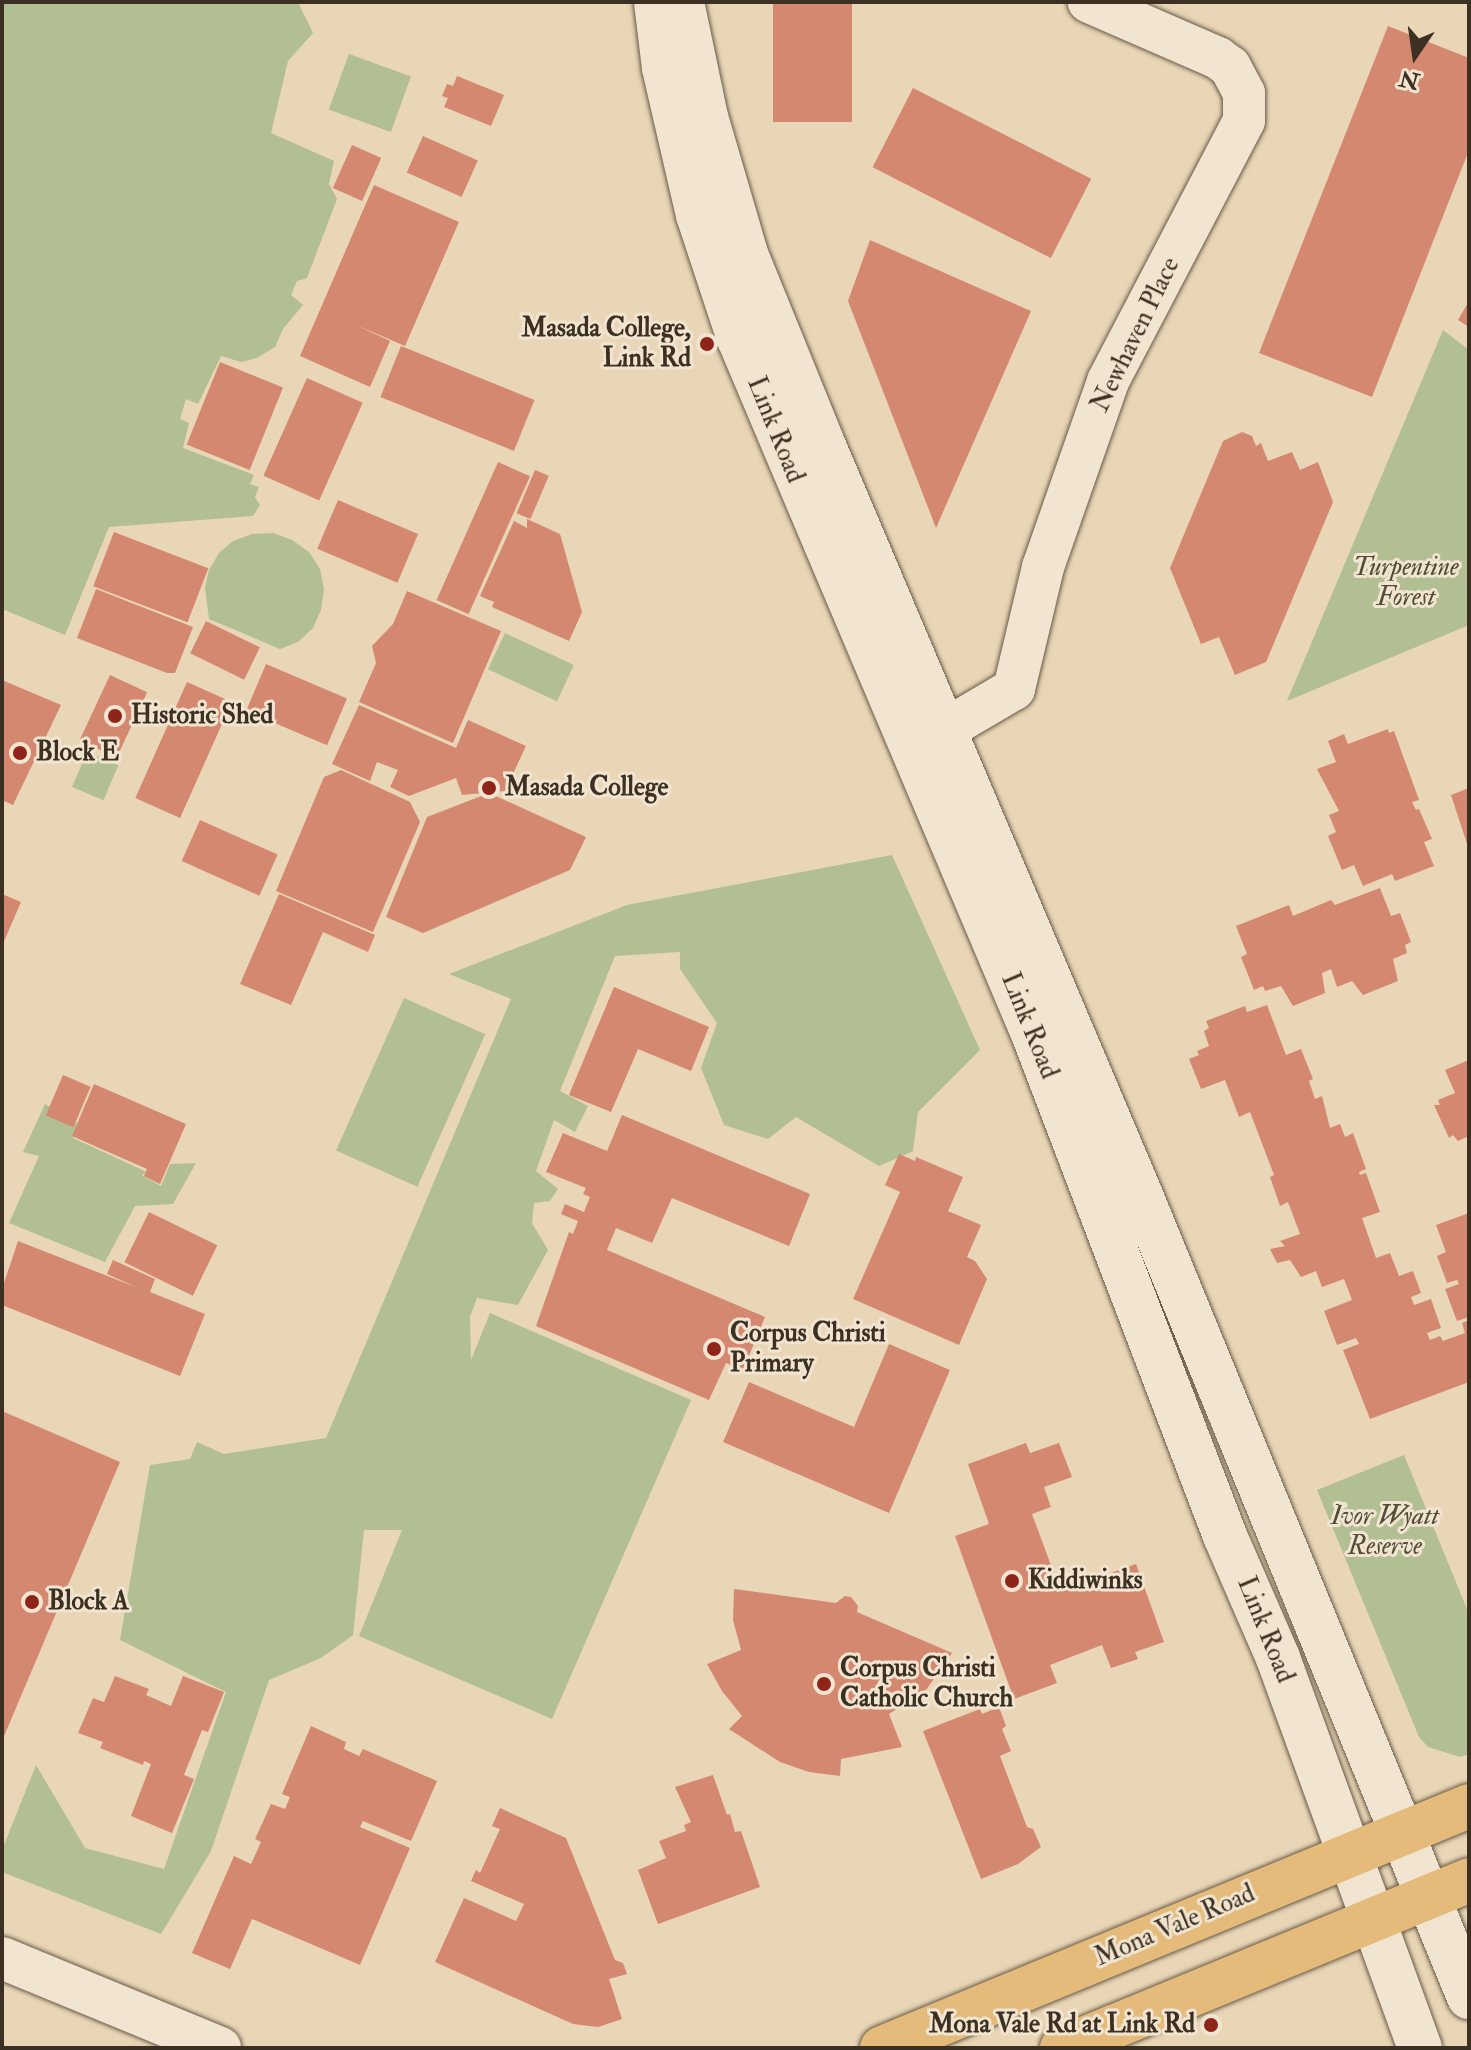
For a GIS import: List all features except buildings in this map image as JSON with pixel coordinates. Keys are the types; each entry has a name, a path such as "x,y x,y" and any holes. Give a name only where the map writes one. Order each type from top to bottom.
{"highway":[{"name":"Mona Vale Road","path":"882,2048 1469,1806"},
{"path":"1062,2048 1469,1880"}],"main road":[{"name":"Link Road","path":"656,2 664,68 698,215 739,339 1034,1036 1225,1536 1278,1658 1420,2048"},
{"name":"Link Road","path":"682,2 706,117 746,254 821,439 946,729 1469,1997"}],"street":[{"name":"Newhaven Place","path":"946,729 1014,689 1043,567 1108,381 1244,121 1244,93 1230,67 1218,58 1089,2"},
{"path":"2,1958 220,2048"}],"green space":[{"path":"2,2 298,2 313,33 288,61 271,133 334,161 329,184 337,199 307,278 297,281 291,295 303,305 283,329 275,347 257,358 241,362 221,356 198,404 186,399 180,419 189,423 183,448 254,475 250,484 259,487 255,497 260,505 253,516 109,527 65,635 2,609"},
{"path":"349,54 411,77 391,132 329,109"},
{"name":"Turpentine Forest","path":"1443,330 1469,350 1469,625 1287,701"},
{"path":"273,533 292,540 309,552 320,569 324,589 321,610 313,628 298,642 280,649 209,619 205,588 209,570 219,553 233,541 252,534"},
{"path":"505,633 574,665 557,701 488,669"},
{"path":"87,752 118,765 103,800 72,787"},
{"path":"892,855 980,1050 918,1112 913,1151 879,1166 796,1117 768,1139 724,1125 701,1068 717,1023 680,969 680,952 615,956 560,1091 588,1106 575,1132 554,1120 536,1171 558,1189 550,1201 534,1203 532,1223 548,1250 518,1305 477,1298 470,1317 471,1360 490,1313 691,1400 552,1719 359,1636 402,1530 364,1530 353,1635 321,1658 269,1680 211,1851 161,1934 2,1872 2,1850 36,1765 85,1848 164,1869 226,1692 120,1640 150,1465 190,1459 197,1442 224,1454 326,1438 511,999 449,974 627,905"},
{"path":"404,998 485,1034 417,1187 336,1151"},
{"path":"45,1104 77,1123 73,1138 147,1172 142,1175 161,1186 170,1164 196,1163 173,1204 135,1206 105,1262 9,1223 39,1156 23,1152"},
{"name":"Ivor Wyatt Reserve","path":"1404,1455 1469,1614 1469,1754 1460,1757 1428,1747 1419,1737 1317,1490"}],"place":[{"name":"Masada College, Link Rd","path":"707,344"},
{"name":"Historic Shed","path":"115,716"},
{"name":"Block E","path":"20,753"},
{"name":"Masada College","path":"489,788"},
{"name":"Corpus Christi Primary","path":"714,1349"},
{"name":"Kiddiwinks","path":"1012,1581"},
{"name":"Block A","path":"32,1602"},
{"name":"Corpus Christi Catholic Church","path":"824,1684"},
{"name":"Mona Vale Rd at Link Rd","path":"1211,2025"}]}
